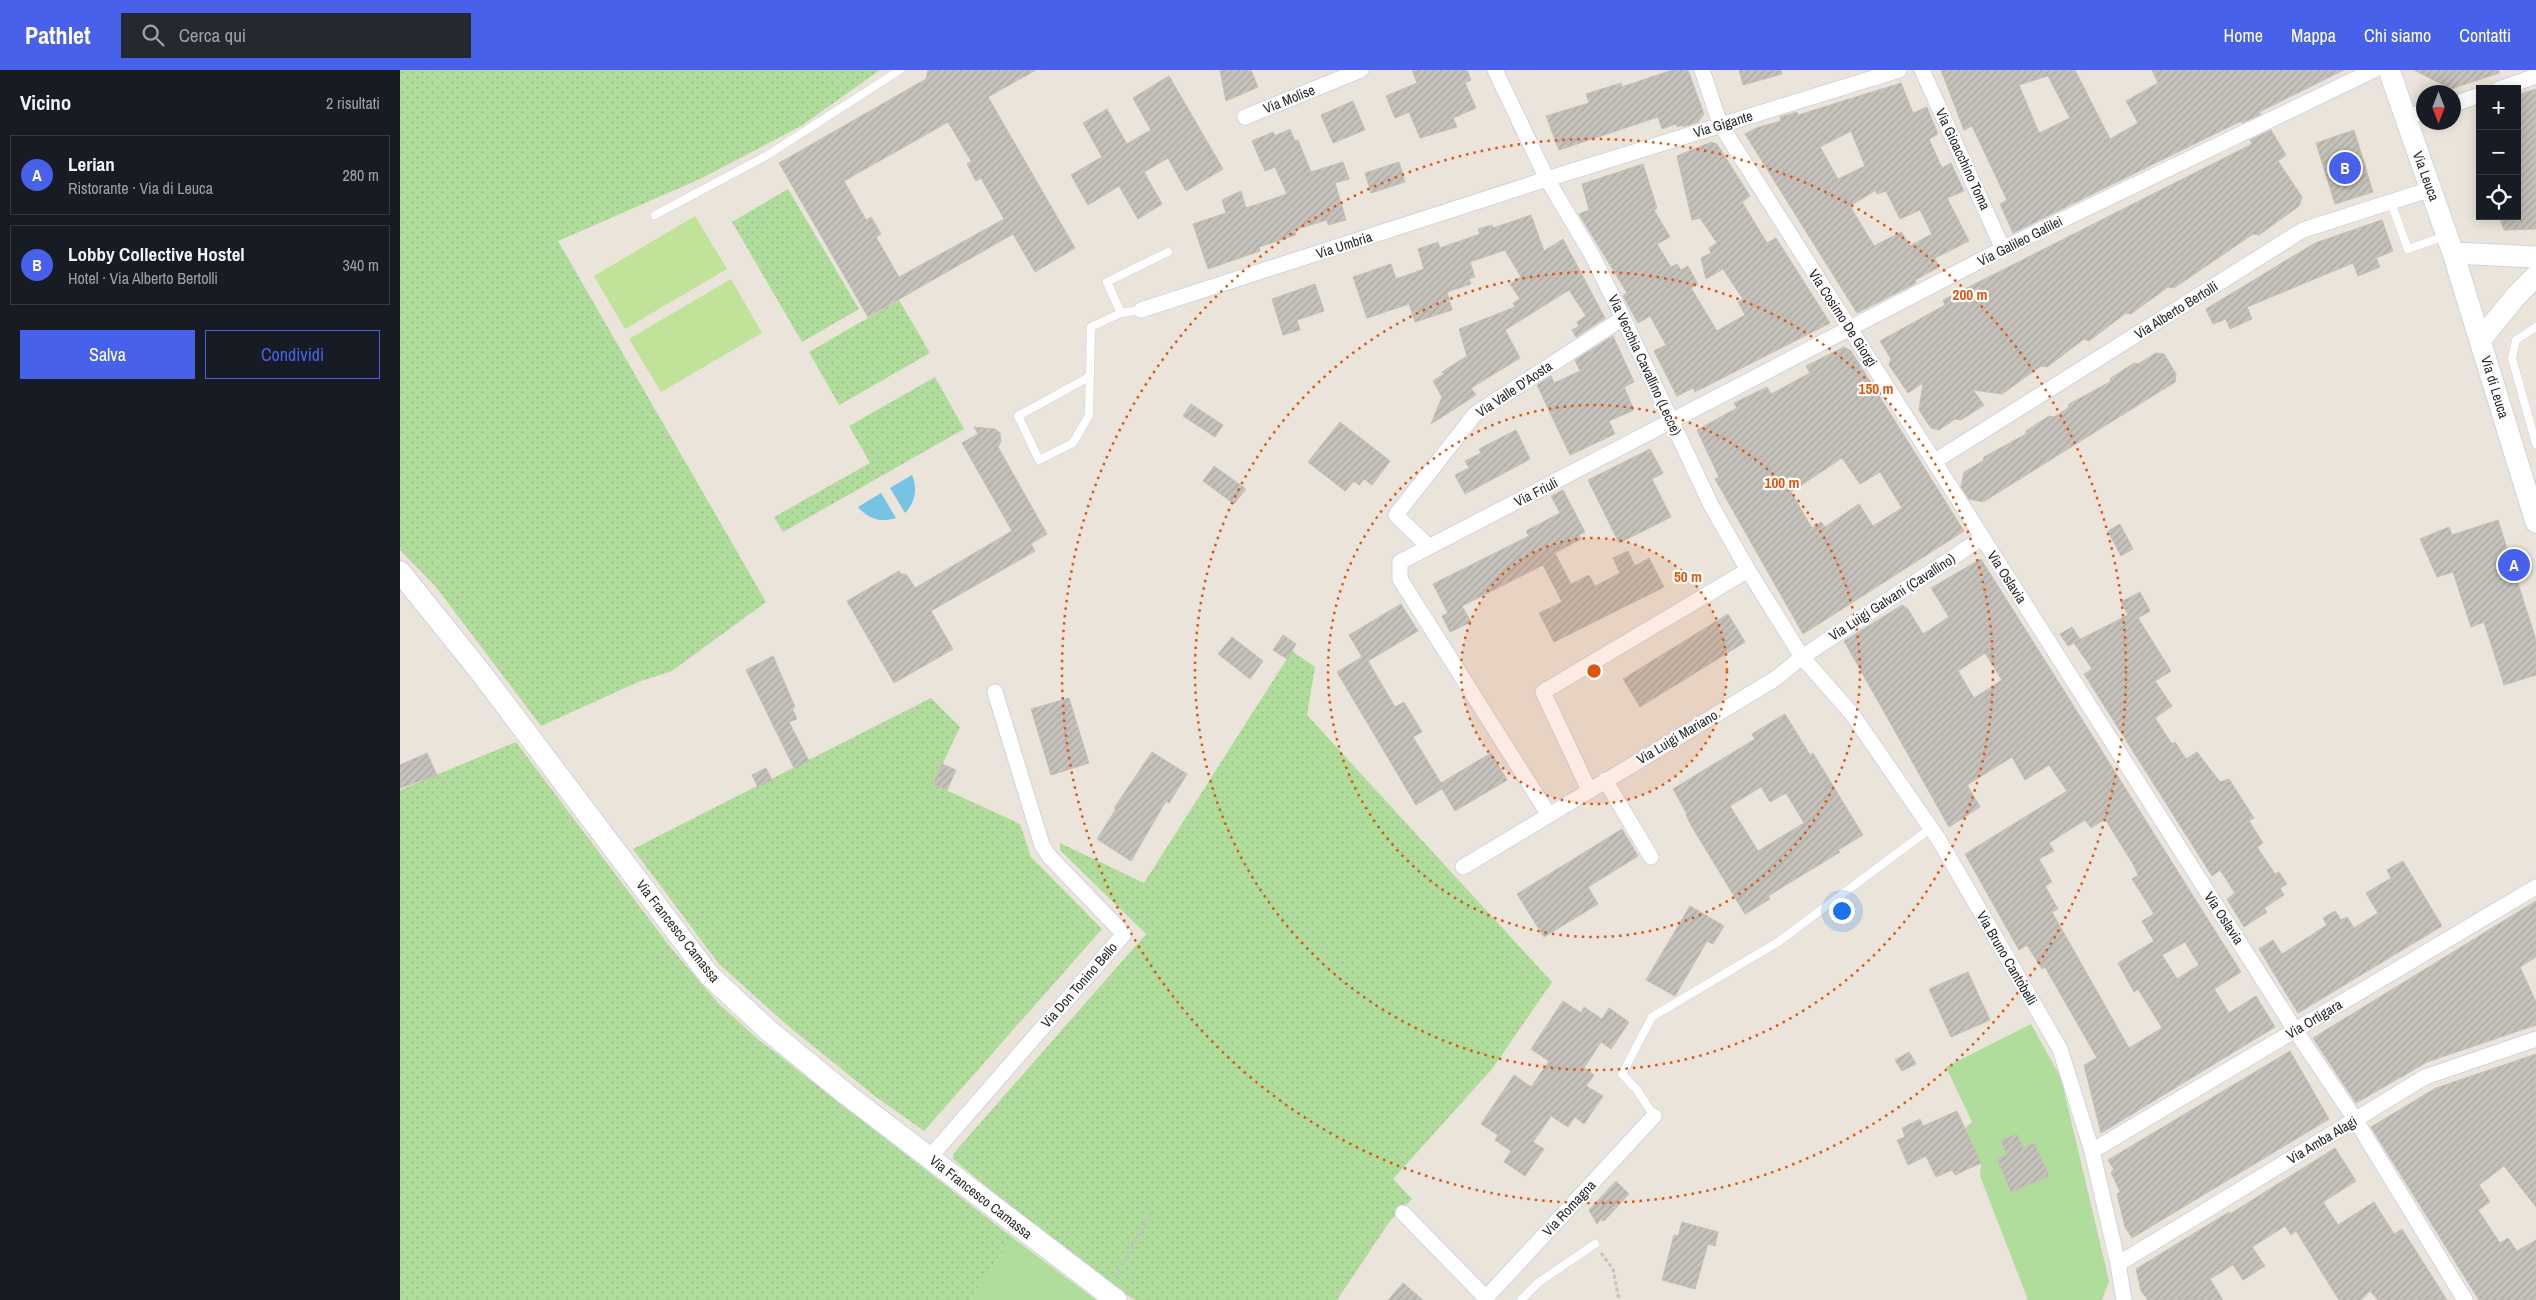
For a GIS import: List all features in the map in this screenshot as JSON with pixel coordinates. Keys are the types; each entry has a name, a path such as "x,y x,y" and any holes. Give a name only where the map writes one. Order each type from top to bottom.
{"street":[{"name":"Via Molise","path":"1245,117 1362,70"},
{"name":"Via Vecchia Cavallino (Lecce)","path":"1495,70 1547,179 1592,255 1710,505 1802,657"},
{"name":"Via Cosimo De Giorgi","path":"1702,70 1720,124 1982,538"},
{"name":"Via Gigante","path":"1547,179 1899,70"},
{"name":"Via Gioacchino Toma","path":"1922,70 2003,249"},
{"name":"Via Galileo Galilei","path":"1671,421 1850,330 2003,249 2374,70"},
{"name":"Via Leuca","path":"2389,70 2414,115 2431,189 2450,244"},
{"path":"2510,85 2536,76"},
{"path":"2461,102 2476,96"},
{"name":"Via Umbria","path":"1141,310 1547,179"},
{"name":"Via Alberto Bertolli","path":"1935,461 2303,230 2431,189"},
{"path":"2450,244 2536,257"},
{"name":"Via di Leuca","path":"2450,244 2531,486 2536,522"},
{"path":"2481,339 2516,296 2536,276"},
{"name":"Via Valle D'Aosta","path":"1428,547 1396,515 1475,414 1623,318"},
{"name":"Via Friuli","path":"1549,815 1400,578 1400,562 1671,421"},
{"name":"Via Luigi Galvani (Cavallino)","path":"1802,657 1982,538"},
{"name":"Via Oslavia","path":"1982,538 2355,1120 2465,1300"},
{"path":"1589,790 1543,692 1748,570"},
{"name":"Via Francesco Camassa","path":"400,572 488,682 709,975 769,1031 838,1088 1111,1296"},
{"name":"Via Luigi Mariano","path":"1463,867 1775,679 1802,657"},
{"name":"Via Bruno Cantobelli","path":"1802,657 1852,714 1931,828 2060,1049 2092,1151 2118,1264 2124,1300"},
{"name":"Via Don Tonino Bello","path":"930,1157 1124,934 1049,856 1042,845 995,692"},
{"path":"1605,780 1651,857"},
{"name":"Via Ortigara","path":"2092,1151 2536,887"},
{"name":"Via Amba Alagi","path":"2118,1264 2425,1077 2536,1039"},
{"name":"Via Romagna","path":"1485,1299 1654,1116"},
{"path":"1403,1213 1485,1299"}],"lane":[{"path":"655,215 766,156 900,70"},
{"path":"2391,203 2408,249 2450,244"},
{"path":"1121,312 1107,282 1168,252"},
{"path":"1088,378 1018,416 1039,460 1073,443 1089,415 1088,378 1091,327 1121,312 1141,310"},
{"path":"2536,327 2516,340 2512,358 2536,444"},
{"path":"1654,1116 1637,1090 1622,1074 1652,1017 1778,942 1931,828"},
{"path":"1521,1300 1539,1282 1595,1244"}],"path":[{"path":"1111,1296 1151,1213"},
{"path":"1595,1244 1613,1270 1619,1300"}],"green space":[{"path":"400,70 880,70 801,126 700,179 558,241 766,602 672,671 638,682 541,726 436,587 400,550"},
{"path":"788,189 859,309 802,342 732,222"},
{"path":"695,216 727,269 625,329 594,276"},
{"path":"731,279 762,333 661,392 629,339"},
{"path":"899,300 930,353 839,405 809,352"},
{"path":"935,377 964,429 783,532 774,517 870,463 849,426"},
{"path":"1292,651 1315,667 1307,715 1552,982 1492,1069 1393,1179 1412,1199 1390,1221 1337,1300 1135,1300 1087,1268 1042,1232 953,1159 953,1154 1146,934 1060,850 1060,843 1144,883"},
{"path":"931,698 960,727 933,784 1020,824 1031,857 1102,929 924,1131 876,1097 787,1025 719,964 633,849"},
{"path":"516,742 671,948 719,1004 759,1040 1013,1238 970,1300 400,1300 400,790"},
{"path":"2031,1024 2061,1078 2109,1281 2102,1300 2028,1300 1980,1176 1981,1163 1965,1128 1972,1122 1946,1067"},
{"path":"1013,1238 1096,1300 970,1300"}],"water":[{"path":"912,475 915,490 911,504 905,513 890,488"},
{"path":"881,493 896,518 875,519 858,507"}],"building":[{"path":"928,70 1036,70 988,97 1075,248 1035,272 1013,234 868,317 779,163 926,79","holes":["948,122 971,161 967,164 976,181 981,178 1004,219 899,277 876,237 881,234 871,217 866,220 844,181"]},
{"path":"1220,70 1251,70 1258,87 1226,101"},
{"path":"1412,70 1467,70 1471,80 1465,83 1476,108 1453,118 1457,127 1420,138 1409,112 1395,118 1386,96 1417,83"},
{"path":"1672,70 1688,70 1704,114 1698,122 1683,127 1683,125 1677,127 1676,124 1662,129 1658,117 1559,150 1546,116 1589,103 1586,94 1621,83 1622,87"},
{"path":"1739,70 1781,70 1782,74 1743,85"},
{"path":"1941,70 2075,70 2110,139 2138,123 2126,101 2158,83 2152,70 2344,70 2259,112 2261,114 2242,123 2241,121 2013,233 2000,204 2007,200 1972,126 1964,130","holes":["2048,76 2070,118 2039,133 2019,85"]},
{"path":"2414,70 2499,70 2499,73 2461,86 2443,85"},
{"path":"1169,76 1223,169 1186,191 1168,158 1144,172 1162,204 1138,219 1119,186 1088,205 1071,175 1102,157 1083,123 1107,109 1127,144 1151,130 1133,98"},
{"path":"1901,83 1913,113 1927,107 1938,134 1929,139 1942,168 1951,163 1964,191 1947,198 1969,241 1935,258 1939,267 1915,280 1916,283 1857,313 1745,134 1756,128 1781,121 1780,117 1797,112 1798,115","holes":["1851,131 1865,166 1838,179 1820,147","1876,190 1877,194 1886,191 1900,219 1920,210 1932,234 1910,246 1901,232 1874,246 1850,206"]},
{"path":"2536,89 2536,229 2504,230 2500,220 2521,220 2521,94"},
{"path":"1353,101 1365,130 1333,143 1321,115"},
{"path":"1290,129 1295,141 1298,140 1311,172 1343,162 1349,179 1335,183 1346,220 1328,225 1327,220 1294,230 1296,235 1259,247 1260,251 1208,269 1193,224 1226,213 1222,200 1241,191 1246,208 1287,194 1275,167 1265,171 1252,141 1273,132 1275,136"},
{"path":"2271,130 2286,155 2278,161 2302,197 2299,206 2259,235 2253,234 2174,288 2168,287 2131,314 2126,313 2089,341 2084,339 2047,367 2041,366 2002,394 1973,390 1984,405 1961,420 1955,419 1939,430 1931,428 1919,410 1923,383 1908,393 1889,365 1891,359 1880,341 1945,305 1943,300 2252,144 2250,140"},
{"path":"2354,130 2373,192 2335,204 2316,143"},
{"path":"1711,142 1717,144 1750,196 1742,202 1767,243 1776,238 1830,323 1695,392 1693,388 1677,396 1654,351 1666,345 1650,316 1638,323 1623,296 1627,293 1579,214 1589,210 1582,184 1643,164 1657,208 1654,210 1670,237 1657,244 1671,267 1677,264 1681,270 1688,266 1698,284 1691,288 1717,331 1745,315 1738,302 1743,299 1723,269 1706,279 1701,258 1711,253 1709,248 1717,243 1700,218 1692,220 1677,156"},
{"path":"1399,162 1405,182 1371,193 1365,173"},
{"path":"1531,215 1544,251 1563,239 1605,318 1576,337 1572,330 1579,326 1577,322 1586,316 1569,290 1505,330 1520,358 1471,388 1476,395 1431,424 1442,397 1433,381 1444,374 1442,372 1467,356 1459,329 1515,307 1513,303 1520,299 1510,284 1521,277 1505,250 1470,262 1475,277 1469,279 1471,284 1447,292 1452,310 1415,322 1409,304 1367,318 1353,277 1391,264 1396,279 1424,269 1418,249 1438,242 1440,248 1480,234 1478,229 1492,225 1493,228"},
{"path":"2382,220 2393,251 2376,258 2380,267 2358,276 2353,263 2247,307 2252,319 2230,329 2226,319 2213,324 2206,309 2315,243"},
{"path":"1315,284 1324,311 1297,320 1300,330 1283,335 1272,299"},
{"path":"1613,336 1634,382 1624,387 1634,410 1609,421 1615,434 1570,455 1537,385 1551,376 1554,383 1580,371 1575,360"},
{"path":"1844,347 1851,351 1964,531 1803,634 1715,479 1719,477 1697,430 1737,408 1734,403 1767,387 1771,394 1810,373 1806,366","holes":["1842,458 1860,484 1880,472 1902,508 1873,526 1859,504 1825,527 1821,522 1812,528 1791,492"]},
{"path":"2156,353 2164,354 2176,374 2175,382 1983,502 1969,499 1961,487 1964,472 1983,461 1984,457 2026,434 2026,431 2049,416 2054,417 2068,408 2069,404 2110,382 2111,378 2134,363 2138,364"},
{"path":"1191,404 1223,425 1215,437 1183,416"},
{"path":"1340,422 1390,461 1372,485 1364,479 1359,485 1354,481 1345,491 1308,462"},
{"path":"974,427 995,429 1000,433 1001,441 998,447 1047,534 1031,544 1035,551 931,611 953,649 894,683 847,601 899,571 901,574 907,575 915,588 1012,531 962,443 978,434"},
{"path":"1516,430 1530,459 1465,494 1455,475 1469,468 1465,461 1481,453 1479,449"},
{"path":"1650,449 1663,473 1652,479 1671,517 1619,543 1588,480"},
{"path":"1214,466 1246,489 1234,504 1203,481"},
{"path":"1563,490 1585,532 1579,535 1581,539 1555,553 1571,584 1589,575 1595,586 1620,573 1613,558 1628,551 1635,566 1649,558 1664,587 1554,642 1539,613 1562,602 1543,565 1462,606 1471,622 1450,632 1442,616 1448,613 1433,584 1529,536 1526,531 1560,513 1551,496"},
{"path":"2498,520 2536,640 2536,675 2504,685 2484,622 2471,627 2453,572 2437,577 2420,539 2449,527 2452,535"},
{"path":"2120,524 2133,549 2121,556 2108,531"},
{"path":"1981,559 2241,972 2214,989 2229,1013 2256,996 2275,1027 2101,1133 2084,1065 2097,1058 2045,967 2042,969 2027,945 2019,950 1965,854 2067,791 2049,765 2025,780 2012,757 1967,785 1980,807 1949,827 1844,641 1902,605 1908,609 1923,634 1949,617 1931,588","holes":["1985,653 2002,680 1974,698 1958,671","2105,819 2133,864 2138,875 2132,879 2154,914 2142,921 2154,941 2118,963 2134,992 2138,989 2162,1028 2129,1048 2052,912 2058,909 2045,886 2052,882 2039,859 2054,851 2049,843 2085,820 2091,828","2185,942 2199,965 2177,979 2162,955"]},
{"path":"2140,592 2150,611 2138,618 2171,671 2155,681 2172,706 2155,718 2172,744 2175,742 2186,759 2197,752 2220,782 2229,779 2254,818 2249,821 2263,843 2257,847 2275,874 2279,872 2287,884 2280,888 2284,895 2264,908 2267,912 2244,927 2227,899 2235,893 2220,870 2212,876 2084,674 2092,669 2074,643 2068,646 2060,634 2072,627 2080,639 2077,641 2128,615 2121,602"},
{"path":"1401,604 1418,631 1368,661 1395,707 1404,702 1422,732 1413,737 1441,783 1491,753 1507,780 1455,811 1442,789 1416,805 1337,672 1362,657 1349,635"},
{"path":"1728,614 1745,642 1640,707 1623,679"},
{"path":"1283,635 1296,644 1287,659 1273,650"},
{"path":"1232,637 1263,661 1250,679 1218,654"},
{"path":"773,656 795,707 792,708 797,719 789,722 809,761 794,768 746,670"},
{"path":"1069,698 1089,763 1051,775 1031,709"},
{"path":"1785,714 1810,755 1813,753 1863,835 1838,850 1840,852 1768,896 1770,899 1745,914 1692,827 1673,789 1755,739 1752,734","holes":["1761,787 1770,802 1786,793 1804,823 1758,851 1730,806"]},
{"path":"1152,752 1187,774 1169,803 1166,801 1131,861 1097,839 1116,809 1114,808"},
{"path":"427,753 437,775 400,788 400,765"},
{"path":"942,764 956,770 947,790 933,784"},
{"path":"766,768 772,780 758,787 752,775"},
{"path":"1622,829 1638,856 1588,887 1598,904 1544,937 1517,894"},
{"path":"2403,861 2442,926 2298,1013 2259,949 2273,940 2282,954 2327,925 2323,918 2335,911 2341,920 2347,917 2354,928 2378,913 2366,893 2391,878 2387,870"},
{"path":"2536,901 2536,957 2520,967 2536,1002 2536,1025 2427,1062 2356,1103 2313,1038"},
{"path":"1690,906 1724,926 1713,944 1707,941 1675,996 1646,980"},
{"path":"1968,972 1990,1020 1951,1037 1929,989"},
{"path":"1563,1001 1581,1013 1584,1007 1602,1019 1609,1008 1629,1022 1611,1049 1601,1042 1584,1068 1594,1075 1586,1086 1603,1096 1584,1124 1575,1117 1568,1127 1551,1116 1533,1142 1544,1149 1525,1176 1504,1162 1511,1151 1495,1140 1498,1135 1481,1124 1514,1075 1531,1087 1549,1061 1531,1049"},
{"path":"2290,1051 2329,1119 2132,1238 2125,1227 2117,1194 2120,1192 2111,1172 2114,1170 2108,1160"},
{"path":"1909,1052 1916,1064 1902,1071 1895,1060"},
{"path":"2536,1054 2536,1207 2504,1166 2479,1185 2490,1202 2478,1210 2500,1243 2508,1238 2517,1251 2536,1240 2536,1300 2479,1300 2371,1127 2436,1088"},
{"path":"1957,1111 1981,1163 1955,1175 1952,1170 1936,1177 1926,1156 1908,1165 1897,1140 1905,1137 1902,1128 1920,1119 1923,1126"},
{"path":"2017,1134 2023,1148 2034,1143 2049,1176 2011,1192 1997,1159 2007,1155 2001,1141"},
{"path":"2335,1148 2356,1181 2323,1202 2338,1225 2374,1202 2394,1234 2402,1229 2447,1300 2378,1300 2370,1291 2361,1300 2339,1300 2296,1231 2291,1235 2285,1226 2252,1247 2265,1266 2243,1280 2233,1265 2210,1279 2223,1300 2148,1300 2141,1291 2136,1269 2229,1212 2230,1214"},
{"path":"1616,1181 1629,1194 1604,1221 1601,1219 1597,1224 1589,1210"},
{"path":"1682,1222 1718,1232 1715,1246 1708,1244 1695,1289 1662,1280 1674,1235 1678,1236"},
{"path":"1403,1283 1423,1300 1388,1300"}],"place":[{"name":"Lobby Collective Hostel","path":"2345,168"},
{"name":"Lerian","path":"2514,565"}]}
